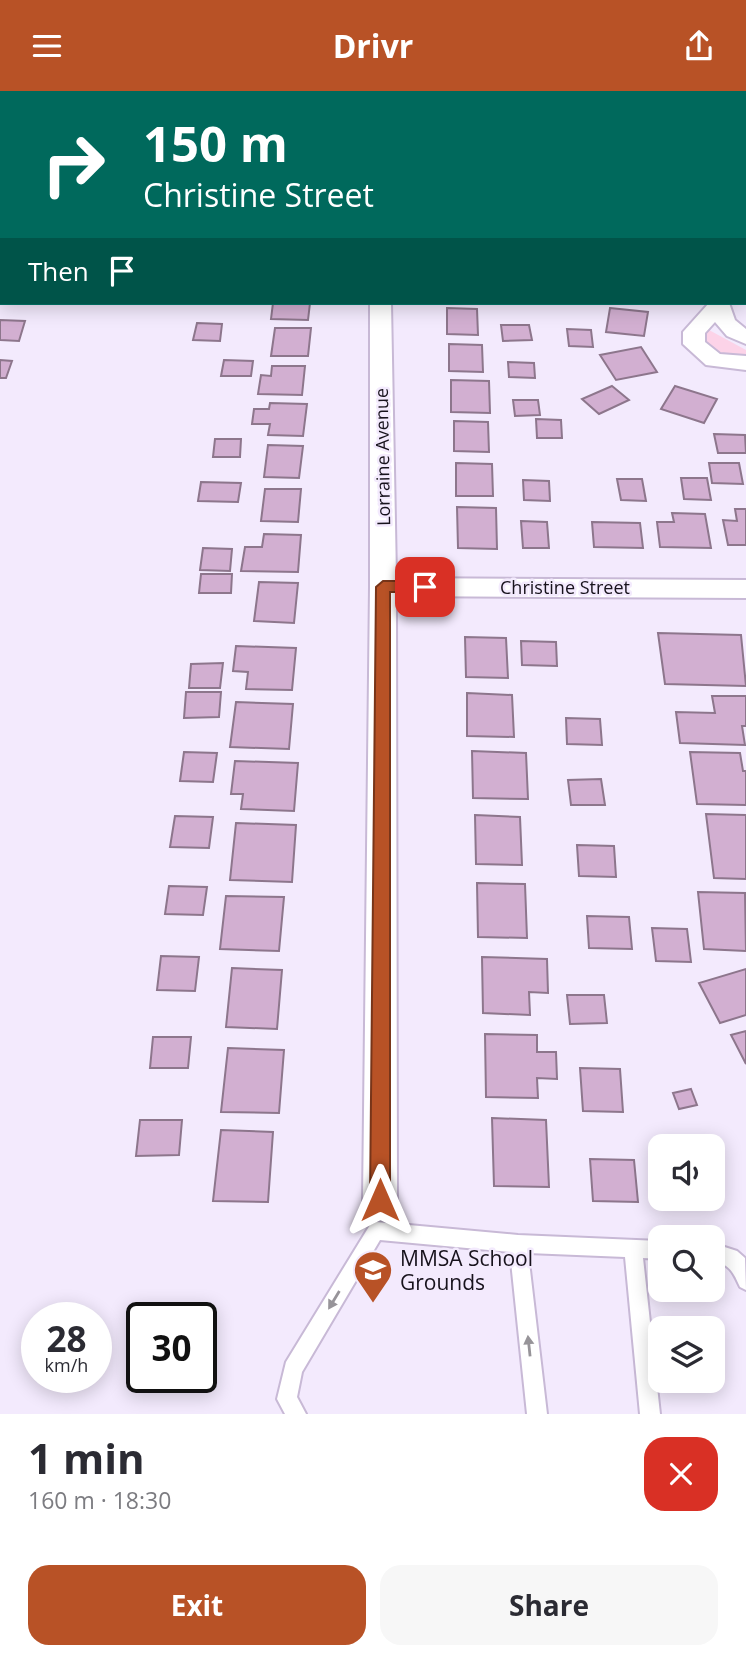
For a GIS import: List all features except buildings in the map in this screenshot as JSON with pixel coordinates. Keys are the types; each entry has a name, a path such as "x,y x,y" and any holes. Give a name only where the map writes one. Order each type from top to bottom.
{"street":[{"name":"Lorraine Avenue","path":"380,305 383,587 380,1200"},
{"path":"719,305 694,332 694,344 713,360 746,363"},
{"path":"720,305 723,320 735,333 746,337"},
{"name":"Christine Street","path":"383,587 746,589"}],"lane":[{"path":"296,1414 288,1399 293,1369 376,1231 380,1200"},
{"path":"376,1231 517,1244 648,1250"},
{"path":"517,1244 537,1414"},
{"path":"632,1249 650,1414"},
{"path":"725,1254 743,1267 746,1281"}],"shaded area":[{"path":"709,330 746,350 746,355 721,356 704,344 704,335"}],"place":[{"name":"MMSA School Grounds","path":"373,1304"}],"route":[{"path":"380,1200 383,587 425,587"}]}
